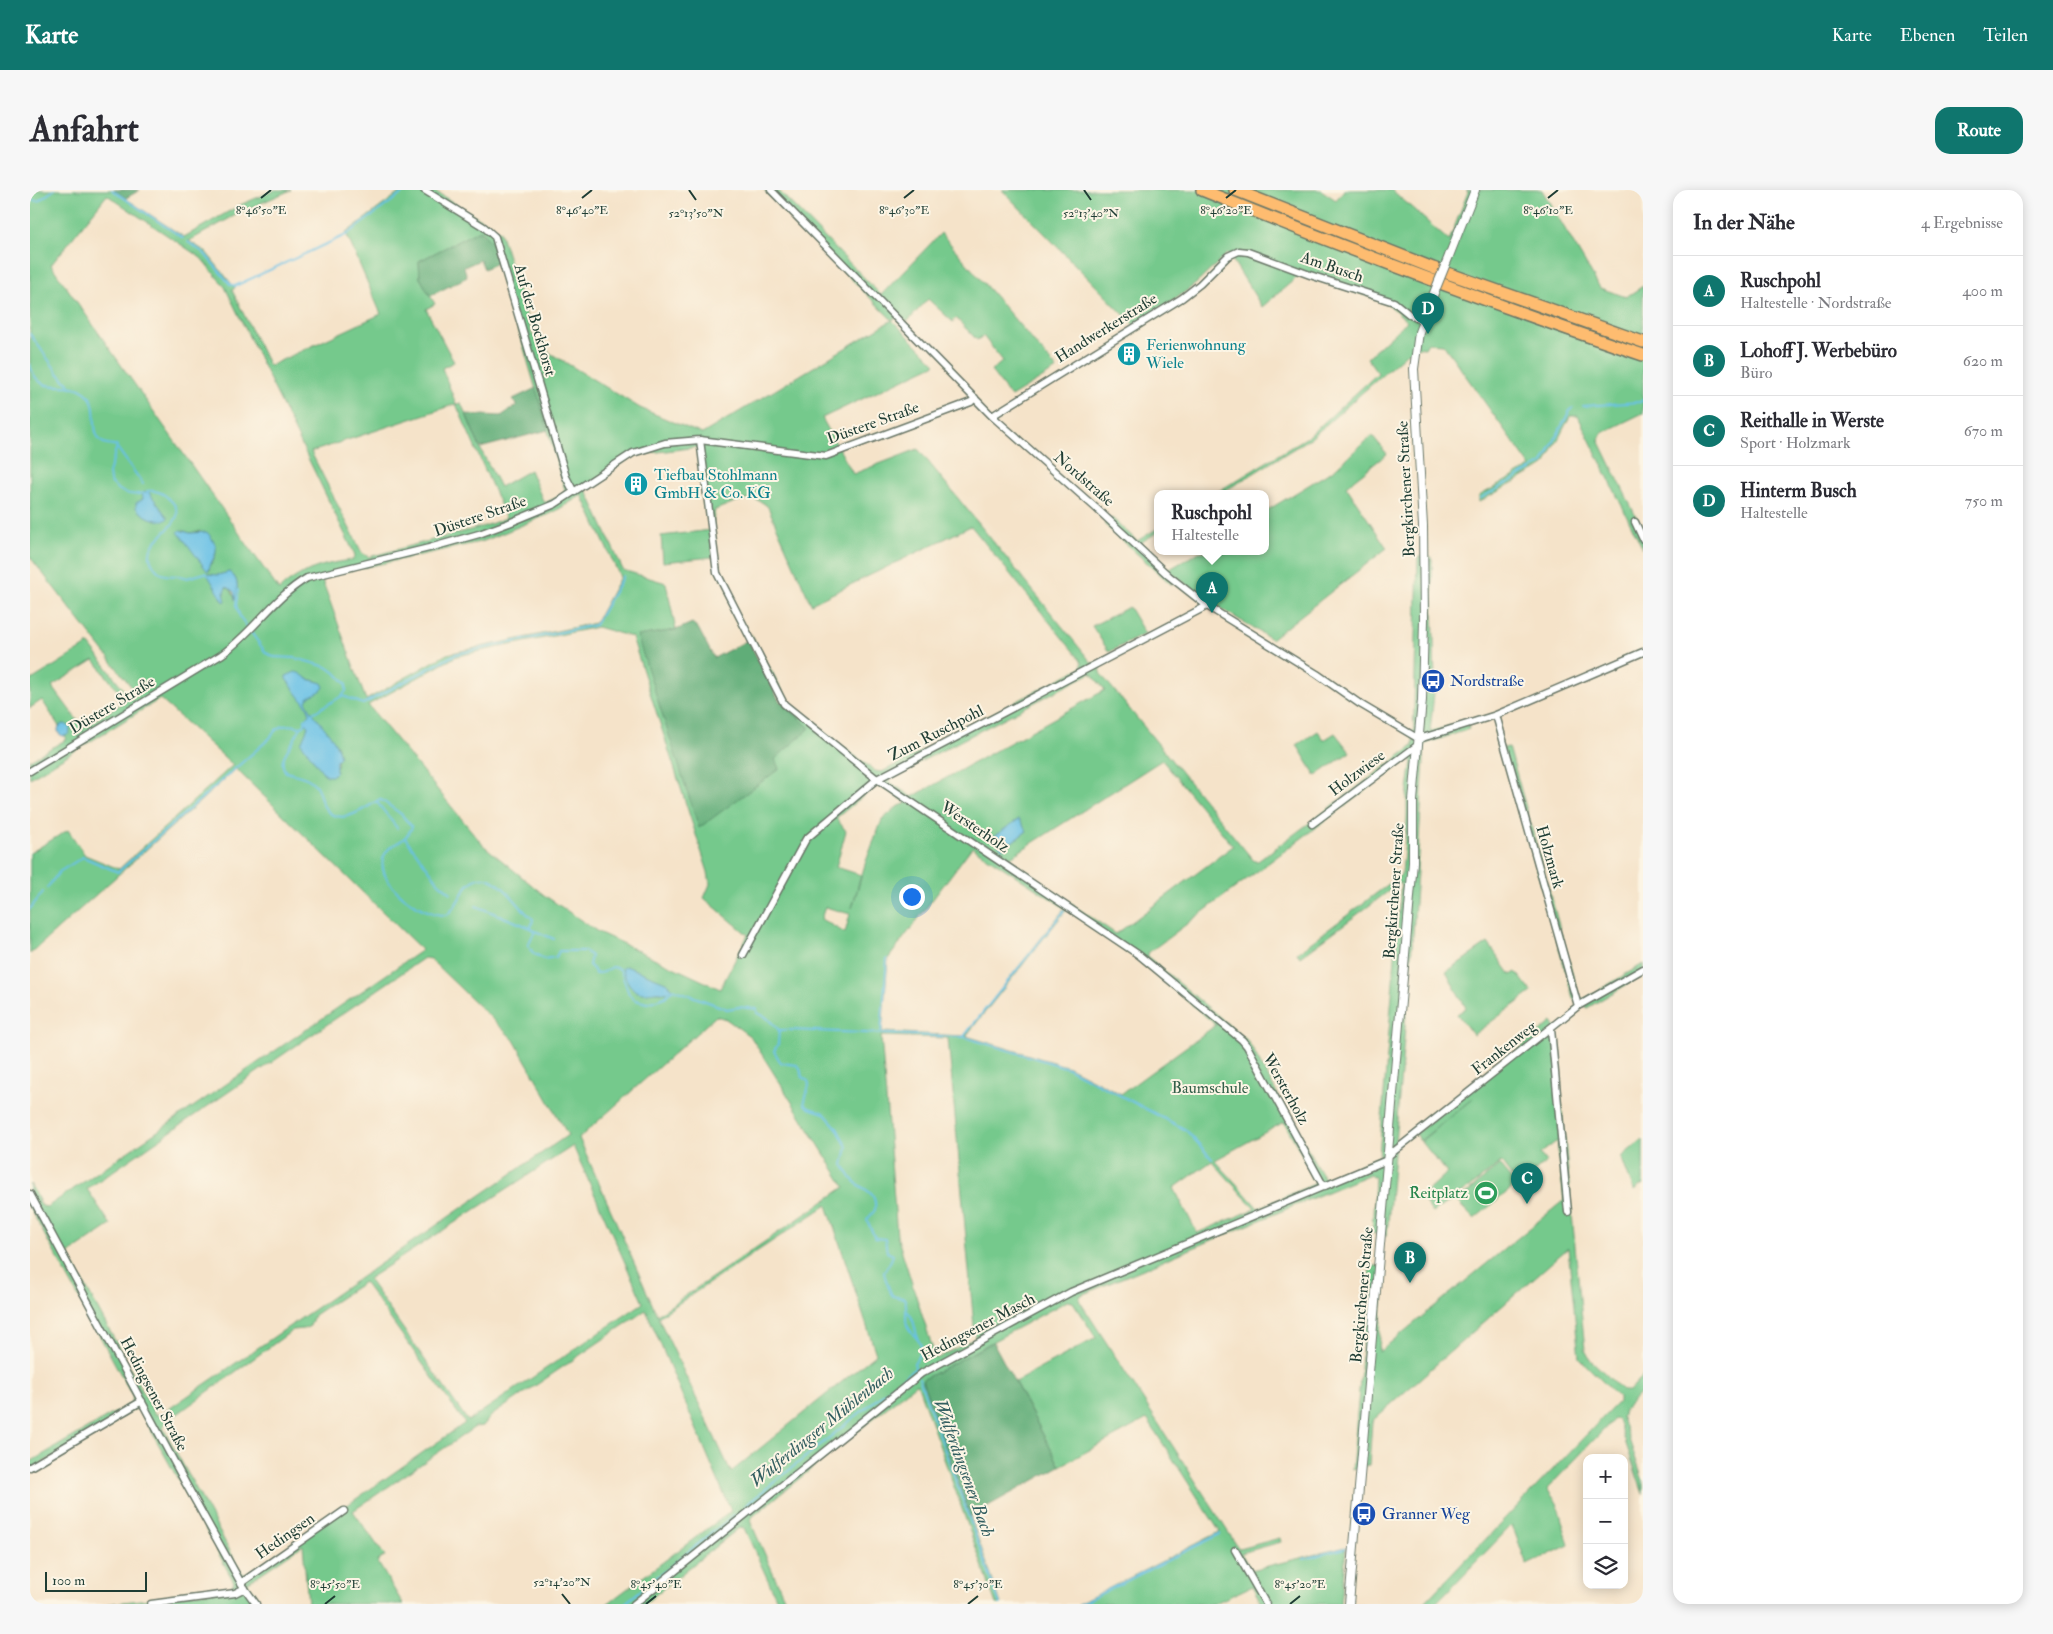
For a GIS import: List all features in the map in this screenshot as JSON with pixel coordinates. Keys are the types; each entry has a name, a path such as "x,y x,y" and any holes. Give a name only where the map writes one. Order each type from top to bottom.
{"highway":[{"path":"1202,190 1482,300 1643,356"},
{"path":"1234,190 1433,268 1643,342"}],"street":[{"name":"Auf der Bockhorst","path":"424,190 484,227 495,237 566,477 574,492"},
{"name":"Nordstraße","path":"771,190 992,416 1097,508 1169,576 1207,606 1317,674 1418,742"},
{"name":"Bergkirchener Straße","path":"1349,1604 1413,862 1413,800 1422,700 1424,574 1414,369 1417,342 1473,191"},
{"name":"Am Busch","path":"1228,256 1239,251 1248,252 1310,275 1394,302 1424,322"},
{"name":"Handwerkerstraße","path":"992,416 1182,298 1200,284 1228,256"},
{"name":"Düstere Straße","path":"30,771 234,646 286,592 307,578 479,534 550,506 633,453 664,442 700,440 826,456 962,405 974,398"},
{"name":"Wersterholz","path":"700,440 717,573 784,704 877,779 1139,955 1242,1040 1324,1186"},
{"path":"1634,522 1643,539"},
{"name":"Zum Ruschpohl","path":"743,955 806,839 877,779 1207,606"},
{"name":"Holzwiese","path":"1312,824 1418,742 1496,715 1643,652"},
{"name":"Holzmark","path":"1496,715 1578,1006"},
{"name":"Frankenweg","path":"1387,1158 1578,1006 1643,969"},
{"path":"1551,1029 1568,1212"},
{"name":"Hedingsener Masch","path":"634,1604 922,1373 1071,1292 1387,1158"},
{"name":"Hedingsener Straße","path":"30,1194 243,1585 256,1604"},
{"path":"30,1467 142,1400"},
{"name":"Hedingsen","path":"151,1604 235,1593 243,1585 344,1511"},
{"path":"1235,1550 1266,1604"}],"green space":[{"name":"Baumschule","path":"30,190 113,190 184,237 240,205 275,190 291,190 243,211 189,241 206,252 235,288 232,290 269,366 381,314 346,233 403,190 415,190 420,193 423,190 433,190 500,231 532,334 550,353 640,408 702,434 892,320 936,364 822,418 853,474 918,449 1091,662 1101,667 1100,673 1254,861 1258,861 1413,746 1418,557 1432,557 1435,684 1430,732 1467,720 1469,729 1425,744 1413,935 1387,1235 1372,1233 1375,1177 1370,1174 1081,1295 1079,1300 1239,1549 1280,1538 1281,1542 1241,1553 1251,1570 1346,1547 1341,1604 1262,1604 1252,1586 1213,1604 1078,1604 1220,1532 1147,1419 1060,1466 1015,1382 1096,1338 1073,1302 1067,1301 922,1380 1001,1604 996,1604 917,1383 752,1517 751,1523 787,1604 779,1604 744,1528 740,1527 644,1604 607,1604 731,1511 646,1310 491,1416 483,1426 475,1427 353,1511 385,1556 377,1561 403,1604 308,1604 303,1545 247,1583 263,1604 107,1604 230,1589 234,1582 140,1410 135,1409 30,1470 30,1462 131,1403 133,1397 30,1208 30,1184 42,1206 47,1207 422,950 236,769 30,954 30,853 68,830 85,855 119,869 233,765 160,699 30,778 30,760 67,739 42,700 30,708 30,681 89,644 131,699 137,694 30,557","holes":["107,195 201,258 225,287 355,555 353,560 333,563 295,577 279,590 51,265","480,230 484,232 499,262 565,490 563,495 544,503 530,470 500,487 480,448 461,403 456,404 442,368 454,362 426,309 435,304 420,278 419,261","456,404 506,518 485,526 369,557 362,553 311,452","698,447 711,530 661,536 663,562 713,557 711,531 715,510 743,500 756,500 768,507 811,604 971,526 1082,662 1082,667 882,772 875,771 792,708 751,634 787,710 810,728 774,759 779,769 638,636 676,630 666,583 623,570 587,491 587,486 634,455","142,494 168,518 166,520 150,518 140,501 144,497","582,495 620,577 595,623 447,654 366,700 321,577 484,541 554,512","182,530 190,533 200,531 216,553 209,571","229,572 235,577 237,584 235,599 231,590 226,587 224,590 224,601 208,574 218,575","597,627 632,637 708,872 710,884 704,898 748,935 720,989 598,932 544,895 483,845 368,705 457,656","94,660 122,696 122,703 83,728 52,686","1091,673 1105,690 912,797 890,782 891,777","286,677 305,678 319,682 306,701 311,713 338,747 337,767 306,732 308,727 304,719 310,714 308,708","1409,758 1412,760 1407,797 1402,874 1297,953 1300,957 1401,882 1379,1156 1328,1179 1323,1177 1248,1041 1148,957 1148,953","1162,760 1233,846 1116,934 1006,860","880,785 907,803 897,807 882,820 866,861 852,908 861,875 836,867 846,831 836,818 876,786","1019,819 1027,831 1002,849 993,837","972,847 1065,908 964,1036 882,1032 888,959","825,907 850,914 845,933 821,919","1067,909 1134,956 1216,1025 1121,1094 1069,1067 966,1036","424,958 430,959 514,1040 568,1135 160,1415 155,1414 68,1254 111,1225 87,1189","624,973 666,993 642,992 635,988","716,1016 726,1019 751,1037 845,1187 657,1315 579,1138","881,1036 948,1038 975,1338 936,1359 897,1236","1284,1122 1316,1180 1314,1184 1258,1208 1215,1160","573,1146 643,1303 468,1421 368,1279","1212,1161 1255,1209 1197,1233 1174,1188","827,1205 876,1354 731,1472 658,1317","364,1282 465,1423 247,1575 242,1573 163,1428 165,1423 293,1330 304,1329 310,1326 314,1315"]},
{"path":"113,190 140,190 126,198"},
{"path":"764,190 778,190 881,295 941,233 1057,369 1011,397 991,371 1003,361 983,336 977,340 956,318 953,321 954,323 928,299 907,322 900,315 892,320"},
{"path":"1002,190 1321,190 1336,200 1344,190 1392,190 1449,241 1468,192 1466,190 1542,190 1600,288 1626,297 1643,286 1643,413 1602,433 1599,440 1643,531 1643,549 1578,416 1570,416 1545,465 1479,502 1479,496 1531,467 1443,344 1428,343 1425,348 1414,347 1311,438 1226,490 1221,490 1309,436 1378,373 1367,358 1407,321 1386,302 1301,274 1262,307 1228,253 1197,283 1134,325"},
{"path":"480,230 495,246 499,262 484,269 480,260 464,267 467,277 430,296 420,278 419,261"},
{"path":"536,388 548,430 480,448 466,414 501,416 517,405 513,399"},
{"path":"1372,435 1387,454 1346,486 1387,548 1271,639 1207,600 1169,571 1172,585 1104,524 1112,518 1137,541 1154,530 1154,534 1140,543 1168,570 1194,555 1269,555 1269,509 1335,469"},
{"path":"1129,607 1145,634 1109,652 1092,626"},
{"path":"692,623 698,628 714,658 748,640 779,700 810,728 775,759 779,769 699,828 637,636 676,630"},
{"path":"1318,731 1324,740 1335,733 1350,752 1316,776 1297,745"},
{"path":"1509,747 1579,997 1584,999 1643,964 1643,975 1587,1008 1573,998 1503,748"},
{"path":"1488,943 1511,975 1516,972 1532,992 1473,1035 1457,1014 1466,1008 1446,972"},
{"path":"1552,1022 1557,1030 1555,1036 1585,1350 1590,1359 1623,1391 1629,1391 1643,1376 1643,1390 1624,1410 1622,1418 1643,1481 1643,1494 1618,1420 1614,1419 1547,1489 1557,1503 1569,1545 1527,1565 1512,1525 1435,1604 1423,1604 1618,1402 1618,1397 1579,1358 1568,1248 1372,1421 1369,1465 1352,1470 1370,1266 1384,1266 1379,1352 1564,1200 1557,1141 1540,1154 1546,1162 1518,1185 1501,1162 1477,1182 1433,1213 1421,1197 1447,1173 1421,1141 1473,1098 1420,1141 1415,1134"},
{"path":"1643,1139 1643,1184 1634,1191 1621,1157"},
{"name":"Reitplatz","path":"1499,1165 1516,1185 1474,1219 1457,1202"},
{"path":"993,1342 1060,1466 970,1516 922,1380"}],"water":[{"path":"148,491 168,518 166,520 150,518 136,508 136,503 143,499 142,493"},
{"path":"180,530 190,533 207,532 212,539 215,544 216,553 208,572 178,532"},
{"path":"229,572 237,581 237,592 235,600 234,592 226,587 224,593 226,601 224,602 207,574 218,575"},
{"path":"295,672 308,679 322,683 324,687 306,701 338,749 340,757 336,761 336,772 332,776 324,774 301,743 308,727 304,719 310,714 308,708 286,679 286,676"},
{"path":"62,724 66,724 70,730 66,736 62,736 58,732 58,728"},
{"path":"1019,819 1027,831 1002,849 993,837"},
{"path":"626,966 668,983 672,990 666,993 638,992 631,987 624,976 622,968"}],"waterway":[{"path":"30,200 38,201 54,190"},
{"path":"112,190 183,238"},
{"path":"188,242 204,253 230,284 235,286 346,235 407,190"},
{"path":"30,334 58,373 71,387"},
{"name":"Wulferdingsener Bach","path":"30,365 34,376 40,382 47,385 77,388 90,397 93,404 98,437 104,443 117,446 109,473 110,481 125,493 143,493"},
{"path":"1583,406 1640,402 1643,400"},
{"path":"1481,498 1543,463 1569,412 1573,408"},
{"path":"118,449 143,484"},
{"name":"Wulferdingsener Bach","path":"147,491 159,492 166,496 176,507 177,516 152,546 150,555 153,565 165,575 187,578 205,573 208,575"},
{"path":"343,696 363,704 456,654 595,625 623,576"},
{"name":"Wulferdingsener Bach","path":"238,590 236,605 240,617 266,653 274,657 295,658 327,667 346,684 346,691 342,696 311,714"},
{"name":"Wulferdingsener Bach","path":"305,718 305,724 284,756 283,764 286,772 305,777 314,783 323,805 336,816 343,817 359,812 380,799 401,814 412,827 401,841 387,851 384,856 383,866 386,877 393,887 414,904 437,914 447,915 469,884 478,878 487,878 496,882 504,889 533,919 531,928 535,931 528,945 533,953 544,959 556,957 559,951 585,951 591,956 589,965 595,974 604,972 612,967 620,969 629,994 635,1000 647,1003 665,997 673,989 727,1009 739,1007 757,1009 757,1013 766,1017 779,1030 778,1044 774,1051 781,1063 797,1065 800,1068 802,1077 808,1081 809,1085 804,1104 809,1108 824,1113 837,1128 847,1147 843,1165 853,1180 870,1192 874,1199 875,1210 867,1220 875,1238 885,1239 887,1252 893,1255 884,1273 892,1295 904,1298 907,1325 921,1345 921,1350 914,1363 917,1374"},
{"path":"47,888 59,872 83,857 118,872 270,738 275,731 282,726 300,727"},
{"path":"377,802 397,828"},
{"path":"406,839 439,883 451,893"},
{"path":"30,909 43,892"},
{"path":"476,906 531,928"},
{"path":"964,1036 1064,911"},
{"path":"535,931 554,939"},
{"path":"881,1034 887,959"},
{"name":"Wulferdingsener Bach","path":"779,1030 786,1030"},
{"path":"790,1030 964,1037 1068,1068 1186,1130 1212,1159"},
{"name":"Wulferdingsener Bach","path":"907,1311 913,1320 918,1338"},
{"name":"Wulferdingser Mühlenbach","path":"745,1506 914,1369"},
{"name":"Wulferdingsener Bach","path":"919,1378 1000,1604"},
{"name":"Wulferdingser Mühlenbach","path":"624,1604 734,1515"},
{"path":"1080,1604 1220,1534"},
{"path":"1304,1559 1346,1548"}],"place":[{"name":"Hinterm Busch","path":"1428,334"},
{"name":"Ferienwohnung Wiele","path":"1129,354"},
{"name":"Tiefbau Stohlmann GmbH & Co. KG","path":"636,484"},
{"name":"Ruschpohl","path":"1212,613"},
{"name":"Nordstraße","path":"1433,681"},
{"name":"Reitplatz","path":"1486,1193"},
{"name":"Reithalle in Werste","path":"1527,1204"},
{"name":"Lohoff J. Werbebüro","path":"1410,1283"},
{"name":"Granner Weg","path":"1364,1514"}]}
